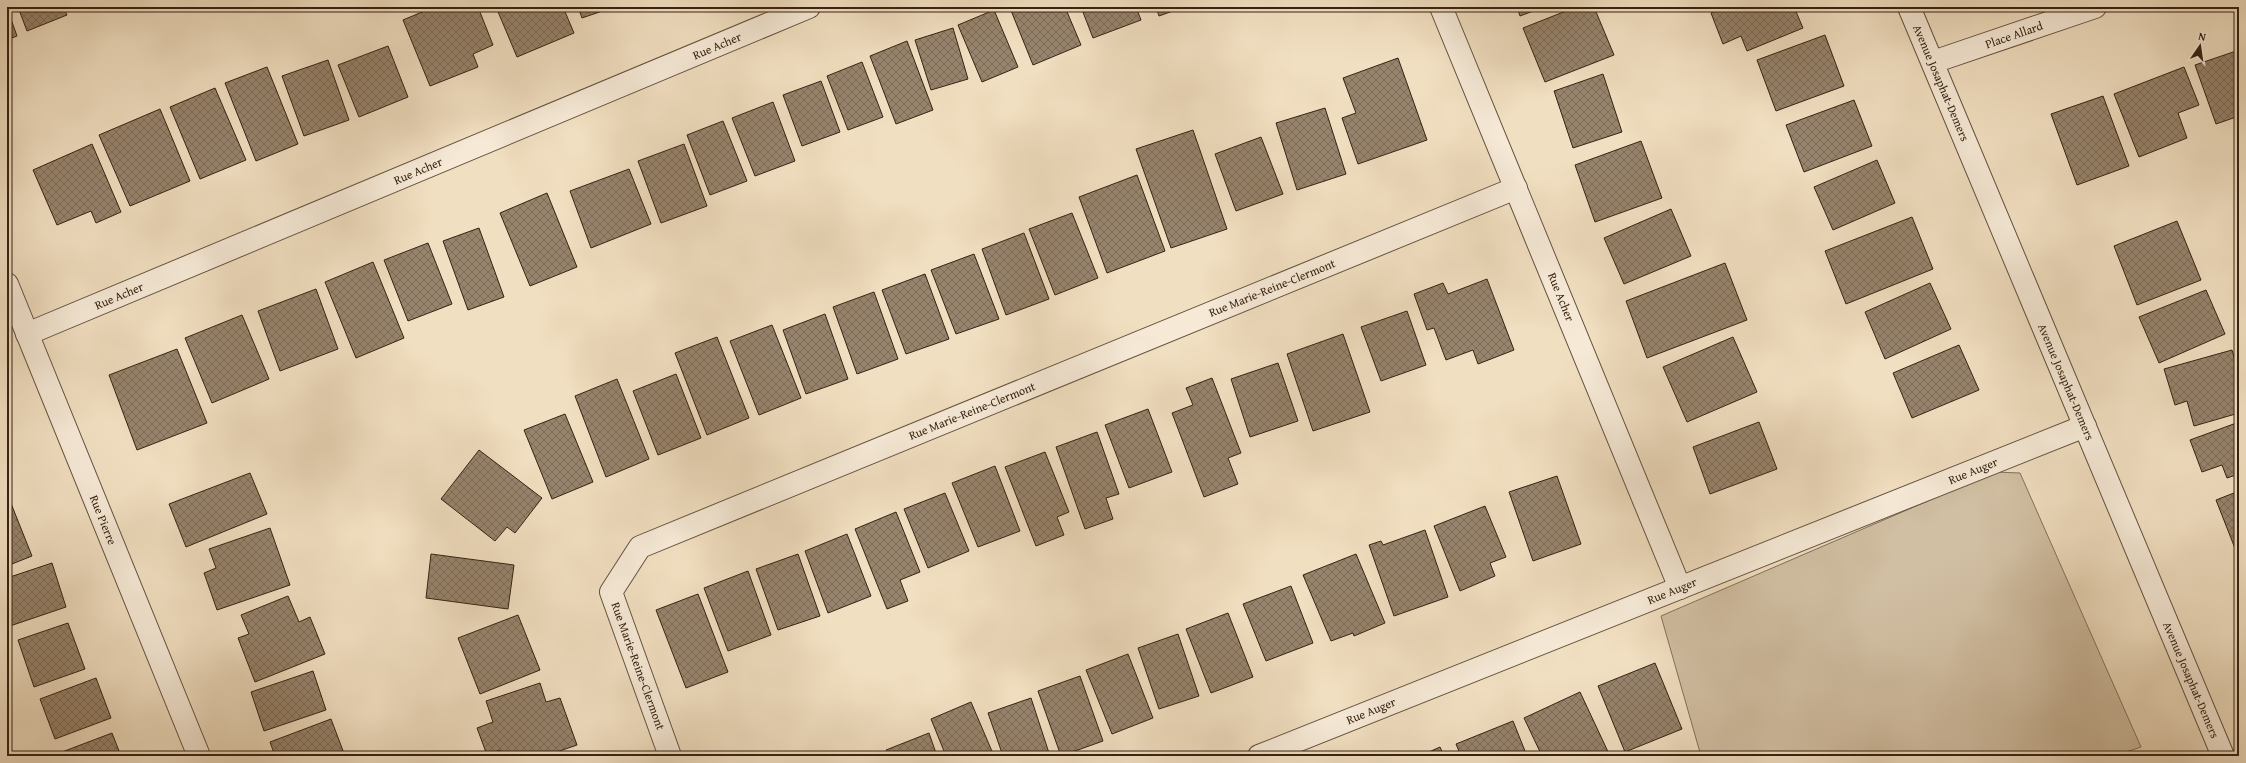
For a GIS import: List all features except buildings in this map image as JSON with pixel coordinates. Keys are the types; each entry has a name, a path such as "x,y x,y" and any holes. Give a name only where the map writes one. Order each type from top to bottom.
{"street":[{"name":"Rue Acher","path":"27,334 809,7"},
{"name":"Rue Acher","path":"1441,7 1680,588"},
{"name":"Avenue Josaphat-Demers","path":"1909,7 2223,756"},
{"name":"Place Allard","path":"1933,62 2095,7"},
{"name":"Rue Marie-Reine-Clermont","path":"670,756 611,592 640,547 1516,188"},
{"name":"Rue Pierre","path":"7,284 199,756"},
{"name":"Rue Auger","path":"1258,756 2085,426"}],"shaded area":[{"path":"1995,472 2020,473 2141,747 2114,756 1701,756 1661,616"}]}
